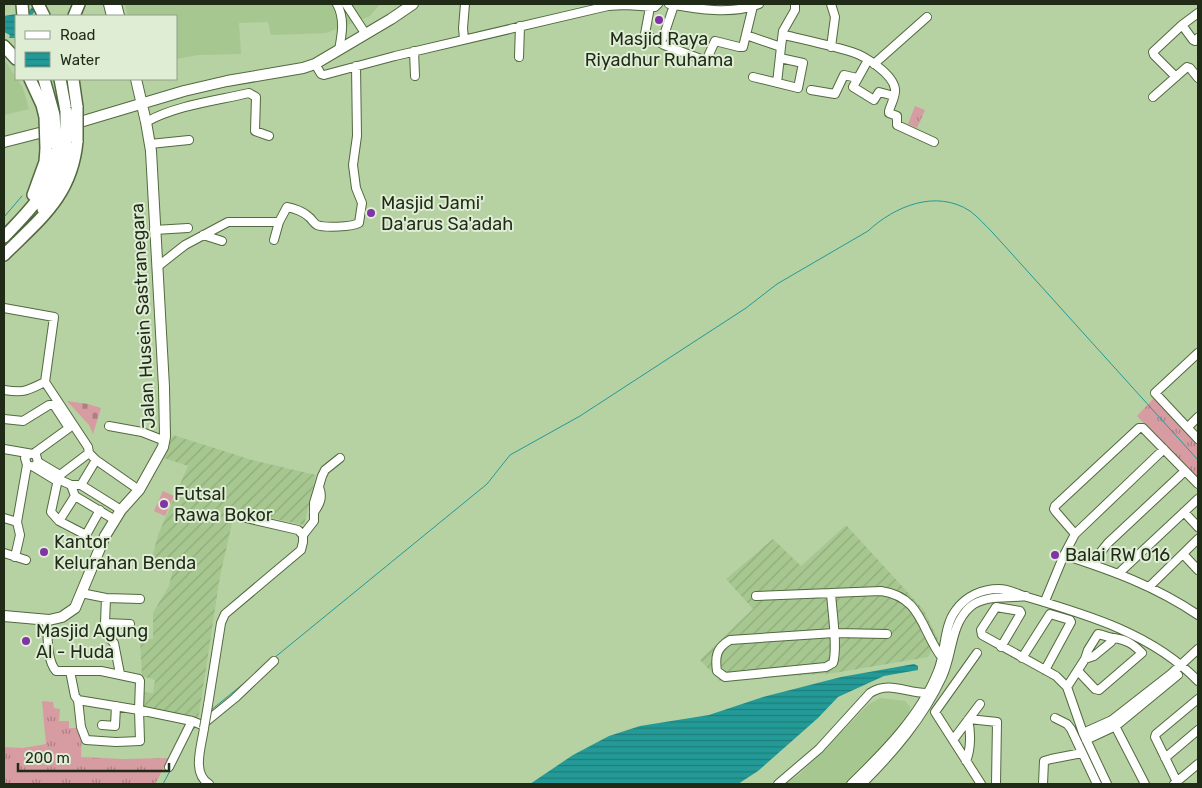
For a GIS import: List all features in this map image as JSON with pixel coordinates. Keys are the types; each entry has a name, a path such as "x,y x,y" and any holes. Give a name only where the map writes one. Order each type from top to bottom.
{"highway":[{"path":"4,46 15,58"},
{"path":"30,80 42,105 50,116"},
{"path":"4,255 30,229 55,187 60,172 61,145 50,116 44,80"},
{"path":"60,80 71,109"},
{"path":"4,237 37,203 45,188 61,145 71,109 73,80"}],"main road":[{"path":"4,142 227,80 303,68 319,70 338,50 413,4"},
{"name":"Jalan Husein Sastranegara","path":"129,80 136,100 142,104"},
{"name":"Jalan Husein Sastranegara","path":"4,616 47,620 68,614 75,608 98,549 121,510 139,490 161,452 165,441 164,387 150,144 136,80"},
{"path":"139,92 145,97 154,99"},
{"path":"145,119 147,107 154,99"},
{"path":"125,109 137,111 145,119"}],"street":[{"path":"338,4 342,25 338,50"},
{"path":"346,4 365,33"},
{"path":"464,37 465,4"},
{"path":"319,70 324,75 414,51 616,4 653,7 644,32 649,36 664,45 706,61 715,41 742,48 754,7 720,10 671,4 663,38 656,40"},
{"path":"777,82 780,72 783,30 795,10 795,4"},
{"path":"831,4 835,20 831,47"},
{"path":"1176,77 1153,52 1198,13"},
{"path":"894,96 879,92 873,100 853,87 871,62 927,17"},
{"path":"1182,25 1193,40 1198,38"},
{"path":"519,57 520,26"},
{"path":"746,35 781,47"},
{"path":"784,35 852,52 871,62 892,80 895,88 889,111 897,116 897,125 934,142"},
{"path":"414,51 416,76"},
{"path":"753,76 798,88 803,64 780,58"},
{"path":"274,240 279,222 285,210 289,207 310,217 312,222 320,226 340,227 355,225 360,221 362,203 356,188 353,165 357,136 356,66"},
{"path":"1153,97 1188,67 1198,78"},
{"path":"811,90 835,94 844,75 858,78"},
{"path":"145,119 194,106 252,94 256,97 255,131 269,136"},
{"path":"150,144 189,140"},
{"path":"157,267 185,245 230,221 279,222"},
{"path":"154,230 188,228"},
{"path":"202,235 222,241"},
{"path":"4,308 54,317 45,382 88,446 89,453 139,490"},
{"path":"1198,353 1155,393 1198,439"},
{"path":"4,390 27,391 45,382"},
{"path":"4,418 23,421 52,404 69,428 31,460 17,522 20,530 15,557"},
{"path":"1188,428 1198,418"},
{"path":"110,426 142,432 165,441"},
{"path":"1074,534 1056,512 1055,506 1139,428 1143,428 1198,484"},
{"path":"4,449 31,460 71,485 81,485 121,510"},
{"path":"1045,601 1074,534 1164,449"},
{"path":"89,453 59,478 51,512 60,521 86,535 100,510"},
{"path":"4,454 31,460"},
{"path":"169,767 198,724 208,705 221,623 225,614 301,550 303,534 314,521 314,512 320,504 322,476 340,458"},
{"path":"81,485 96,460"},
{"path":"1091,564 1108,543 1185,471"},
{"path":"60,521 74,496 71,485"},
{"path":"74,496 115,520"},
{"path":"1119,573 1198,499"},
{"path":"1184,512 1198,527"},
{"path":"229,514 298,530 303,534"},
{"path":"4,518 17,522"},
{"path":"1150,586 1198,539"},
{"path":"4,552 26,560"},
{"path":"1183,554 1198,570"},
{"path":"1064,555 1119,573 1150,586 1198,615"},
{"path":"925,704 942,677 951,618 956,609 967,598 980,591 998,589 1010,590 1092,616 1133,634 1184,666 1198,681"},
{"path":"756,596 881,591 902,597 918,615 945,660"},
{"path":"82,593 106,598 140,599"},
{"path":"831,593 834,633 833,663 826,667 725,677 717,671 717,652 722,644 730,640 834,633 887,634"},
{"path":"106,598 105,624 110,639 114,643 120,674"},
{"path":"1001,647 1021,612 996,607 981,633 1001,647 1056,676 1067,687 1085,736 1107,784"},
{"path":"1022,658 1050,614 1071,620 1045,670"},
{"path":"47,620 52,667 56,671 70,671 101,671 140,680 139,741 86,740 81,727 78,700 75,696 70,671"},
{"path":"105,624 130,624"},
{"path":"1067,687 1086,659 1088,650 1098,634 1112,639 1120,638 1131,642 1142,655 1099,690 1095,689 1078,671"},
{"path":"1086,659 1094,656 1112,639"},
{"path":"1184,666 1198,649"},
{"path":"977,653 935,712 981,784"},
{"path":"1085,736 1114,723 1198,654"},
{"path":"78,700 139,710 203,725 235,698 274,660"},
{"path":"857,783 888,757 922,714 928,692 945,660"},
{"path":"778,784 818,749 870,693 884,687 897,687 919,693 928,692"},
{"path":"865,699 885,691 894,691 908,695 925,704"},
{"path":"1198,699 1156,734 1155,737 1175,783 1198,764"},
{"path":"953,740 980,704"},
{"path":"102,725 115,726 116,706"},
{"path":"1055,718 1067,724 1071,729 1097,784"},
{"path":"966,761 969,754 970,727 968,720"},
{"path":"968,720 997,722 996,784"},
{"path":"1114,723 1145,784"},
{"path":"198,724 198,766 201,775 210,784"},
{"path":"1165,758 1198,730"},
{"path":"1043,784 1044,762 1082,753"}],"shaded area":[{"path":"125,4 380,4 370,16 326,33 271,35 268,22 239,23 241,54 199,55 178,59 178,15 128,15"},
{"path":"4,59 15,76 15,80 18,80 23,88 29,109 4,115"},
{"path":"173,435 252,460 316,475 304,525 235,510 220,576 198,721 138,711 141,692 153,693 155,680 142,676 140,640 153,639 153,613 169,586 174,564 152,558 158,535 188,466 164,458"},
{"path":"846,525 923,609 938,639 928,657 834,673 720,681 700,660 753,609 726,579 773,539 801,566"},
{"path":"880,698 905,701 910,707 909,716 863,768 844,784 785,784 800,774 869,704"}],"green space":[{"path":"915,106 925,110 917,128 908,124"},
{"path":"1154,398 1198,444 1198,480 1137,416"},
{"path":"67,401 101,408 93,434 89,425"},
{"name":"Futsal Rawa Bokor","path":"163,491 174,496 165,516 154,511"},
{"path":"42,701 53,702 54,708 60,709 59,721 69,721 69,728 82,728 81,757 123,759 169,758 155,784 4,784 4,747 23,748 46,744"}],"water":[{"path":"35,4 47,4 32,15 15,15 15,38 9,38 10,35 4,32 4,16 28,12"},
{"path":"914,664 918,666 918,670 884,676 838,697 818,718 758,771 738,784 530,784 573,755 609,736 640,726 709,715 763,697 841,677"}],"waterway":[{"path":"4,217 22,196"},
{"path":"274,658 487,484 510,455 580,416 746,308 777,284 868,231 891,214 916,203 944,201 970,211 976,216 1198,460"},
{"path":"210,711 254,675"},
{"path":"190,733 196,726"},
{"path":"163,784 171,769"}],"place":[{"name":"Masjid Raya Riyadhur Ruhama","path":"659,20"},
{"name":"Masjid Jami' Da'arus Sa'adah","path":"371,213"},
{"name":"Futsal Rawa Bokor","path":"164,504"},
{"name":"Kantor Kelurahan Benda","path":"44,552"},
{"name":"Balai RW 016","path":"1055,555"},
{"name":"Masjid Agung Al - Huda","path":"26,641"}]}
